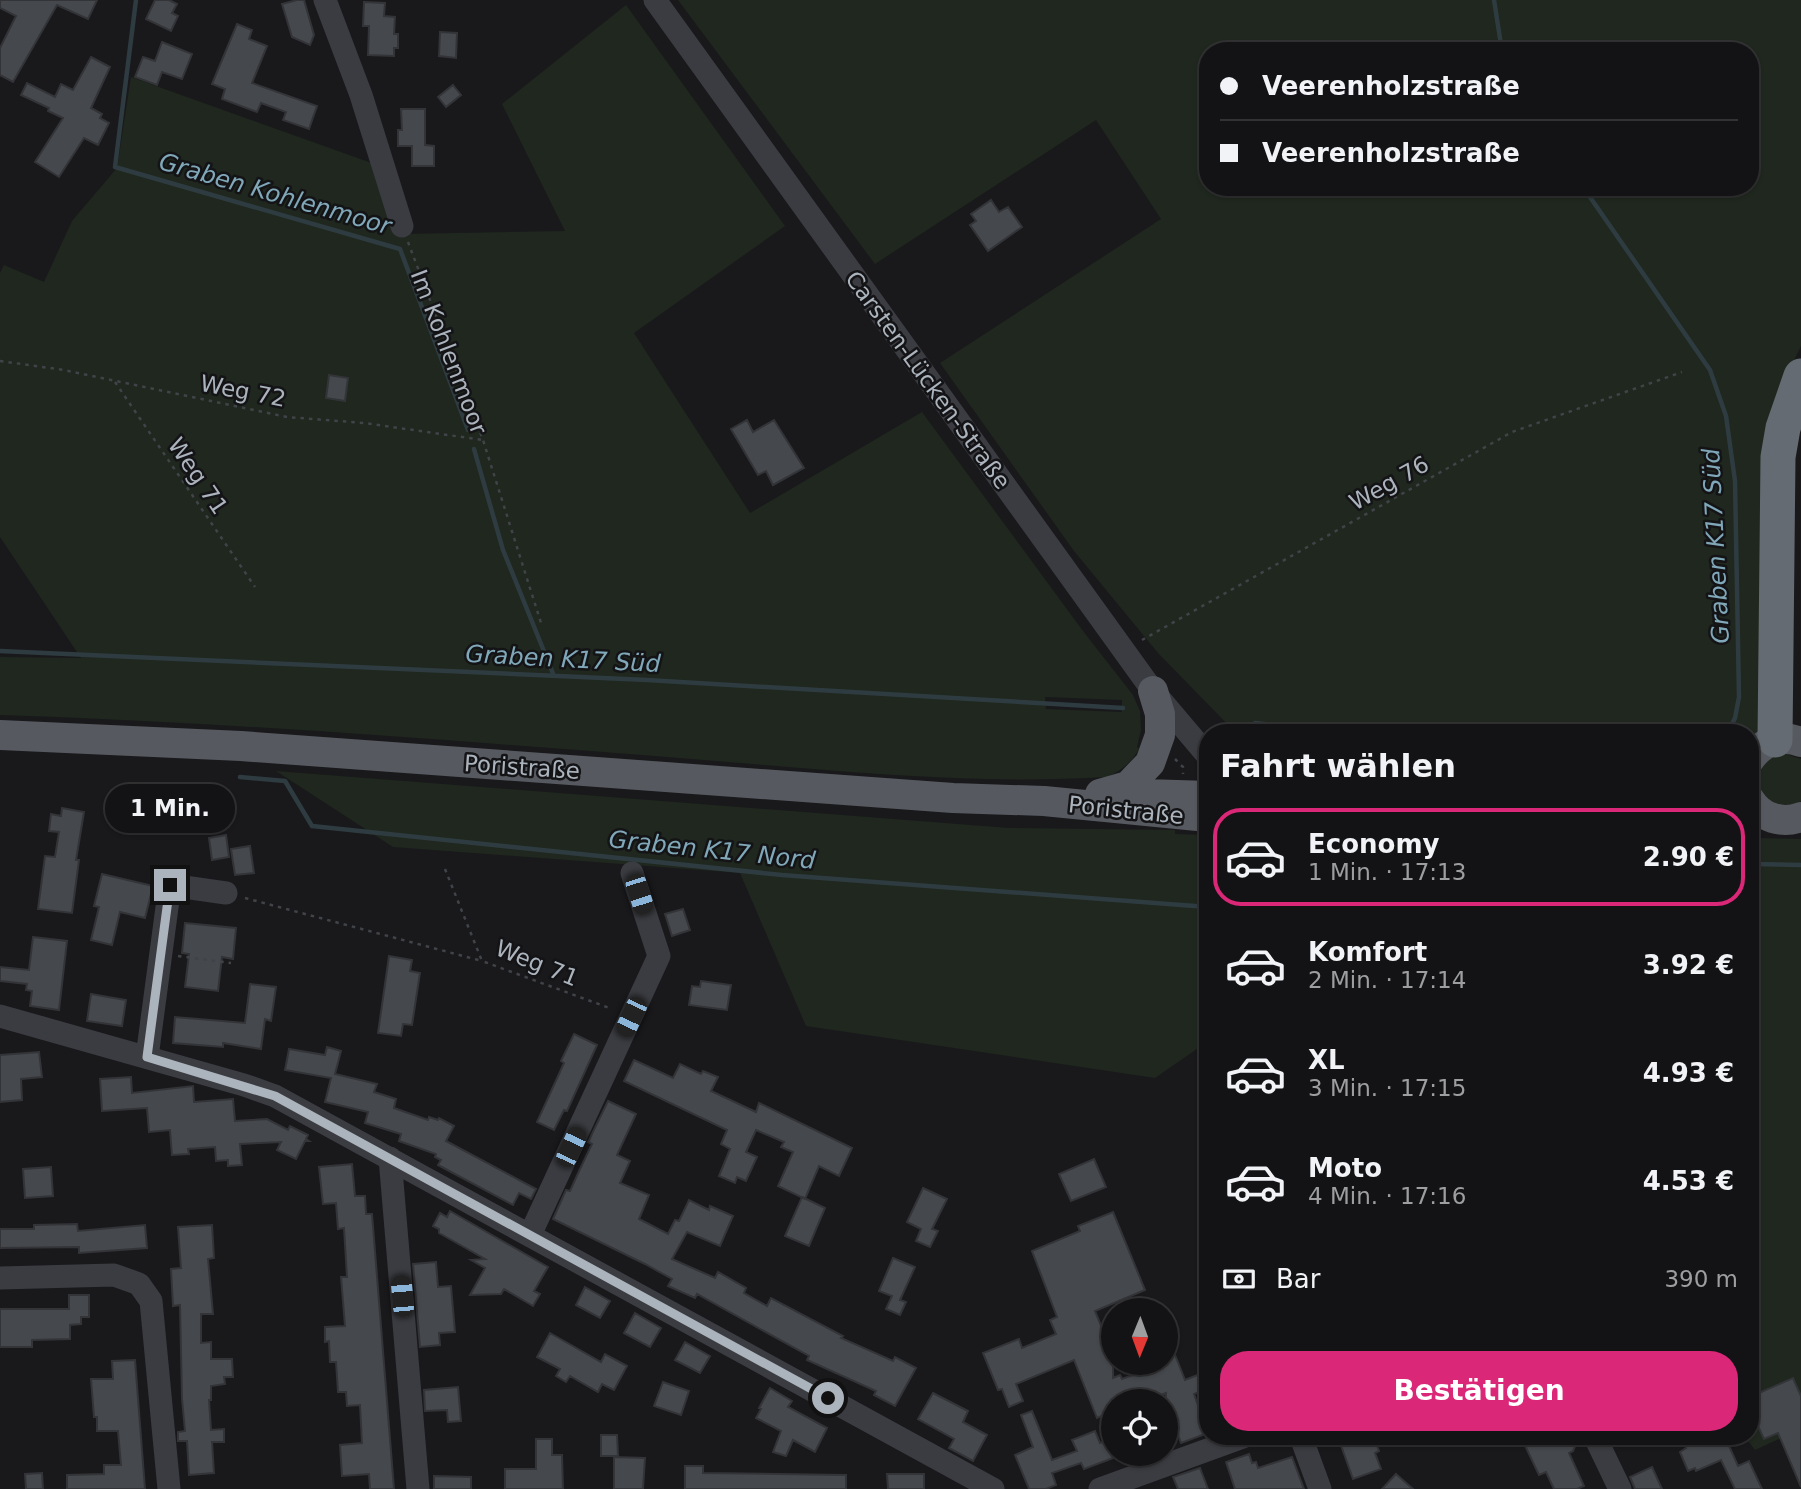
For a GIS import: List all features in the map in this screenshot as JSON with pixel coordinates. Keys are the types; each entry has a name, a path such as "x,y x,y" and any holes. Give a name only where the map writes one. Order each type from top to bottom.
{"highway":[{"path":"1780,745 1778,457 1783,428 1801,376"},
{"path":"1780,745 1786,656 1787,489 1791,452 1801,426"},
{"path":"1786,656 1801,690"}],"main road":[{"path":"1100,794 1128,786 1150,763 1160,735 1160,715 1153,691"},
{"name":"Poristraße","path":"0,735 241,746 953,798 1044,801 1199,816"},
{"name":"Poristraße","path":"1044,801 1100,794 1199,796"},
{"path":"1759,814 1782,820 1801,817"},
{"path":"1759,815 1801,834"}],"street":[{"path":"326,0 361,95 402,226"},
{"name":"Carsten-Lücken-Straße","path":"655,0 1153,691 1199,745"},
{"path":"530,1235 659,956 632,873"},
{"path":"147,1057 170,885 226,893"},
{"path":"0,1016 275,1096 993,1489"},
{"path":"390,1158 418,1489"},
{"path":"0,1278 114,1275 139,1284 151,1301 169,1489"},
{"path":"1100,1489 1221,1445"},
{"path":"1304,1445 1320,1489"},
{"path":"1599,1445 1620,1489"}],"path":[{"name":"Im Kohlenmoor","path":"402,226 483,440 542,626"},
{"name":"Weg 72","path":"0,361 64,370 287,416 363,423 483,440"},
{"name":"Weg 76","path":"1124,650 1512,432 1682,372"},
{"name":"Weg 71","path":"115,382 255,587"},
{"name":"Weg 71","path":"445,869 482,961 631,1017"},
{"path":"226,893 482,961"},
{"path":"161,954 231,963"}],"shaded area":[{"path":"678,0 1801,0 1801,346 1777,395 1768,719 1759,730 1759,724 1227,724 1158,653 1074,551 940,363 1161,219 1096,120 875,264"},
{"path":"626,5 785,226 634,333 750,513 922,412 1133,695 1140,711 1141,730 1137,747 1139,749 1129,762 1107,777 942,778 334,732 0,715 0,657 81,658 0,537 0,273 4,265 44,282 72,221 117,168 131,77 380,166 401,234 565,231 502,104","holes":["1045,697 1122,700 1122,712 1046,709"]},
{"path":"1782,753 1801,759 1801,801 1794,806 1772,806 1759,789 1759,769"},
{"path":"276,771 1009,828 1175,830 1175,834 1199,835 1199,1048 1155,1078 806,1026 740,873 393,847"},
{"path":"1759,838 1801,839 1801,1429 1755,1450 1751,1445 1759,1445"}],"building":[{"path":"0,0 97,0 88,19 57,5 13,82 0,75 0,48 16,16 0,8"},
{"path":"155,0 169,0 177,4 172,13 178,16 171,31 146,19"},
{"path":"304,0 314,35 310,45 292,37 282,4"},
{"path":"364,2 385,3 384,16 395,17 394,34 398,34 398,48 394,48 394,56 368,55 369,26 363,26"},
{"path":"237,24 252,30 249,39 267,46 252,83 317,106 309,129 283,120 286,112 261,103 257,112 222,99 225,89 212,84"},
{"path":"440,32 457,33 456,58 439,56"},
{"path":"162,42 192,54 182,79 162,72 157,85 135,77 143,57 155,61"},
{"path":"91,57 110,67 91,108 102,114 100,118 109,123 98,145 84,138 59,177 35,162 63,118 21,95 27,83 55,97 61,84 73,90"},
{"path":"453,85 461,95 446,107 438,97"},
{"path":"401,109 425,109 425,145 434,146 434,166 412,166 412,146 398,146 398,130 402,130"},
{"path":"991,200 999,212 1008,207 1022,227 988,251 970,225 976,221 971,214"},
{"path":"329,375 348,378 345,401 326,398"},
{"path":"747,420 753,432 774,420 804,468 773,485 766,471 758,475 731,429"},
{"path":"62,808 84,812 76,860 79,860 72,913 38,909 45,856 55,857 59,832 49,831 51,814 61,816"},
{"path":"226,835 229,857 212,860 209,838"},
{"path":"250,846 254,873 235,875 231,849"},
{"path":"102,874 153,886 145,918 120,912 112,945 91,940 99,907 94,906"},
{"path":"683,909 690,930 672,936 665,914"},
{"path":"185,923 236,928 233,959 222,957 218,991 185,987 189,954 182,953"},
{"path":"33,937 67,941 59,1010 30,1006 32,991 26,990 27,984 0,981 0,967 29,970"},
{"path":"389,956 412,960 410,971 420,973 412,1025 403,1024 401,1036 378,1033"},
{"path":"701,981 731,985 727,1010 689,1005 692,986 700,987"},
{"path":"250,984 276,987 271,1021 265,1019 261,1049 223,1043 223,1047 173,1043 175,1017 245,1023"},
{"path":"91,994 126,1000 122,1026 87,1021"},
{"path":"574,1034 597,1045 567,1111 564,1110 554,1130 537,1122"},
{"path":"327,1047 341,1051 335,1074 377,1084 374,1092 396,1099 394,1108 428,1120 429,1117 439,1118 454,1126 446,1141 536,1189 531,1199 519,1193 513,1205 438,1165 441,1160 435,1157 436,1154 399,1141 401,1134 365,1123 368,1112 325,1102 331,1078 285,1070 289,1049 325,1055"},
{"path":"39,1052 42,1077 21,1079 22,1100 0,1102 0,1055"},
{"path":"634,1060 673,1078 680,1064 701,1074 703,1071 718,1077 711,1091 756,1112 759,1103 852,1148 839,1176 819,1166 805,1199 778,1186 793,1152 781,1147 784,1142 756,1130 746,1152 757,1157 746,1181 737,1177 735,1183 719,1176 730,1149 721,1144 727,1130 624,1081"},
{"path":"131,1077 132,1093 193,1086 194,1102 233,1099 235,1121 267,1119 288,1130 290,1126 308,1135 306,1139 309,1141 305,1141 296,1159 277,1150 281,1142 240,1144 242,1165 228,1166 228,1160 216,1161 215,1147 188,1149 189,1154 172,1155 170,1130 149,1132 147,1108 102,1111 100,1079"},
{"path":"608,1101 636,1114 617,1155 630,1161 620,1183 649,1195 639,1219 668,1234 675,1220 679,1221 689,1200 709,1210 710,1206 733,1216 720,1246 687,1232 672,1259 715,1278 718,1272 746,1288 744,1293 767,1306 771,1298 843,1336 841,1338 893,1361 895,1357 916,1368 895,1406 874,1395 876,1391 807,1360 809,1356 697,1294 695,1298 668,1286 672,1279 645,1264 553,1219 566,1190 570,1191 592,1144 588,1142"},
{"path":"1094,1159 1106,1187 1071,1201 1059,1174"},
{"path":"352,1164 355,1196 365,1196 366,1214 372,1214 394,1489 370,1489 369,1474 342,1476 340,1445 362,1443 360,1405 347,1406 346,1392 338,1392 336,1362 330,1362 329,1341 325,1342 325,1327 345,1326 341,1277 347,1277 344,1228 338,1229 336,1203 323,1204 319,1167"},
{"path":"51,1167 53,1196 25,1198 23,1169"},
{"path":"923,1188 947,1199 932,1229 938,1231 930,1247 916,1241 921,1229 907,1222"},
{"path":"802,1197 825,1208 809,1246 785,1236"},
{"path":"450,1211 548,1267 534,1291 540,1294 533,1306 504,1289 501,1294 470,1295 485,1268 471,1260 485,1259 439,1233 439,1229 433,1226 440,1213 447,1217"},
{"path":"1113,1212 1145,1290 1126,1298 1101,1298 1101,1308 1095,1311 1101,1326 1101,1376 1120,1376 1122,1379 1130,1376 1178,1376 1178,1362 1185,1380 1199,1375 1199,1392 1194,1394 1199,1408 1199,1436 1181,1443 1178,1435 1178,1389 1101,1389 1101,1416 1097,1418 1074,1360 1016,1384 1023,1401 1009,1407 1002,1389 998,1390 983,1353 1019,1339 1022,1348 1056,1334 1050,1320 1057,1317 1032,1251 1080,1231 1078,1226"},
{"path":"77,1224 78,1231 145,1225 147,1248 79,1253 79,1247 0,1248 0,1229 34,1229 34,1225"},
{"path":"212,1225 214,1258 208,1259 213,1314 201,1314 201,1343 211,1342 211,1359 232,1359 233,1377 224,1377 225,1384 211,1386 211,1430 224,1429 224,1442 212,1442 214,1473 189,1475 187,1441 178,1441 178,1432 185,1431 180,1305 173,1306 171,1269 181,1268 178,1227"},
{"path":"893,1258 915,1267 900,1300 906,1302 900,1315 886,1309 892,1296 879,1291"},
{"path":"436,1262 438,1287 451,1286 455,1332 439,1333 440,1345 420,1347 413,1264"},
{"path":"585,1287 610,1301 600,1318 576,1305"},
{"path":"69,1295 89,1295 89,1317 81,1317 81,1324 70,1325 70,1339 32,1340 32,1347 0,1347 0,1309 69,1309"},
{"path":"635,1313 661,1328 650,1347 624,1333"},
{"path":"550,1333 601,1362 605,1354 627,1366 614,1390 602,1384 598,1392 570,1376 566,1382 556,1376 560,1369 537,1357"},
{"path":"685,1342 710,1356 700,1373 675,1360"},
{"path":"135,1360 145,1489 67,1489 67,1475 104,1474 104,1465 121,1465 118,1431 97,1431 91,1379 113,1379 112,1361"},
{"path":"1793,1378 1801,1396 1801,1487 1778,1433 1764,1439 1759,1428 1759,1393"},
{"path":"663,1382 689,1391 681,1415 654,1406"},
{"path":"458,1387 461,1421 448,1422 447,1410 425,1411 424,1390"},
{"path":"770,1388 792,1401 788,1407 827,1428 815,1452 793,1440 786,1456 773,1452 781,1431 756,1418"},
{"path":"933,1393 968,1411 963,1422 987,1435 973,1461 949,1448 954,1439 918,1419"},
{"path":"1032,1411 1052,1460 1077,1451 1072,1440 1095,1431 1101,1443 1101,1463 1084,1469 1081,1463 1052,1473 1056,1485 1046,1489 1029,1489 1015,1455 1033,1447 1021,1415"},
{"path":"601,1435 617,1435 618,1456 601,1456"},
{"path":"536,1439 552,1439 552,1455 562,1455 563,1489 505,1489 505,1469 536,1469"},
{"path":"1341,1445 1377,1445 1379,1451 1375,1453 1381,1469 1353,1479"},
{"path":"1525,1445 1576,1445 1569,1453 1584,1486 1577,1489 1554,1489 1546,1472 1539,1475"},
{"path":"1685,1445 1729,1445 1738,1466 1749,1461 1762,1489 1735,1489 1721,1460 1696,1471 1695,1468 1688,1471 1680,1452 1686,1448"},
{"path":"1249,1454 1252,1463 1256,1462 1258,1468 1292,1457 1304,1489 1235,1489 1226,1462"},
{"path":"614,1457 645,1458 643,1489 614,1489"},
{"path":"685,1466 703,1466 703,1473 846,1475 846,1489 685,1489"},
{"path":"1652,1467 1662,1489 1635,1489 1630,1477"},
{"path":"1200,1468 1208,1489 1178,1489 1173,1477"},
{"path":"42,1473 43,1489 26,1489 25,1474"},
{"path":"887,1474 924,1474 924,1489 888,1489"},
{"path":"1396,1474 1413,1489 1382,1489"},
{"path":"434,1476 471,1477 471,1489 434,1489"}],"waterway":[{"name":"Graben Kohlenmoor","path":"136,0 115,167 400,249 468,430"},
{"name":"Graben K17 Süd","path":"1494,0 1501,42"},
{"name":"Graben K17 Süd","path":"1589,196 1710,370 1726,416 1735,481 1739,697 1732,724"},
{"name":"Graben Kohlenmoor","path":"474,449 503,550 554,676"},
{"name":"Graben K17 Süd","path":"0,651 647,680 1123,708"},
{"name":"Graben K17 Süd","path":"1255,723 1264,724"},
{"name":"Graben K17 Nord","path":"240,777 285,781 312,826 782,875 1199,906"},
{"name":"Graben K17 Nord","path":"1759,864 1801,865"}],"route":[{"path":"170,885 147,1057 275,1096 828,1398"}]}
